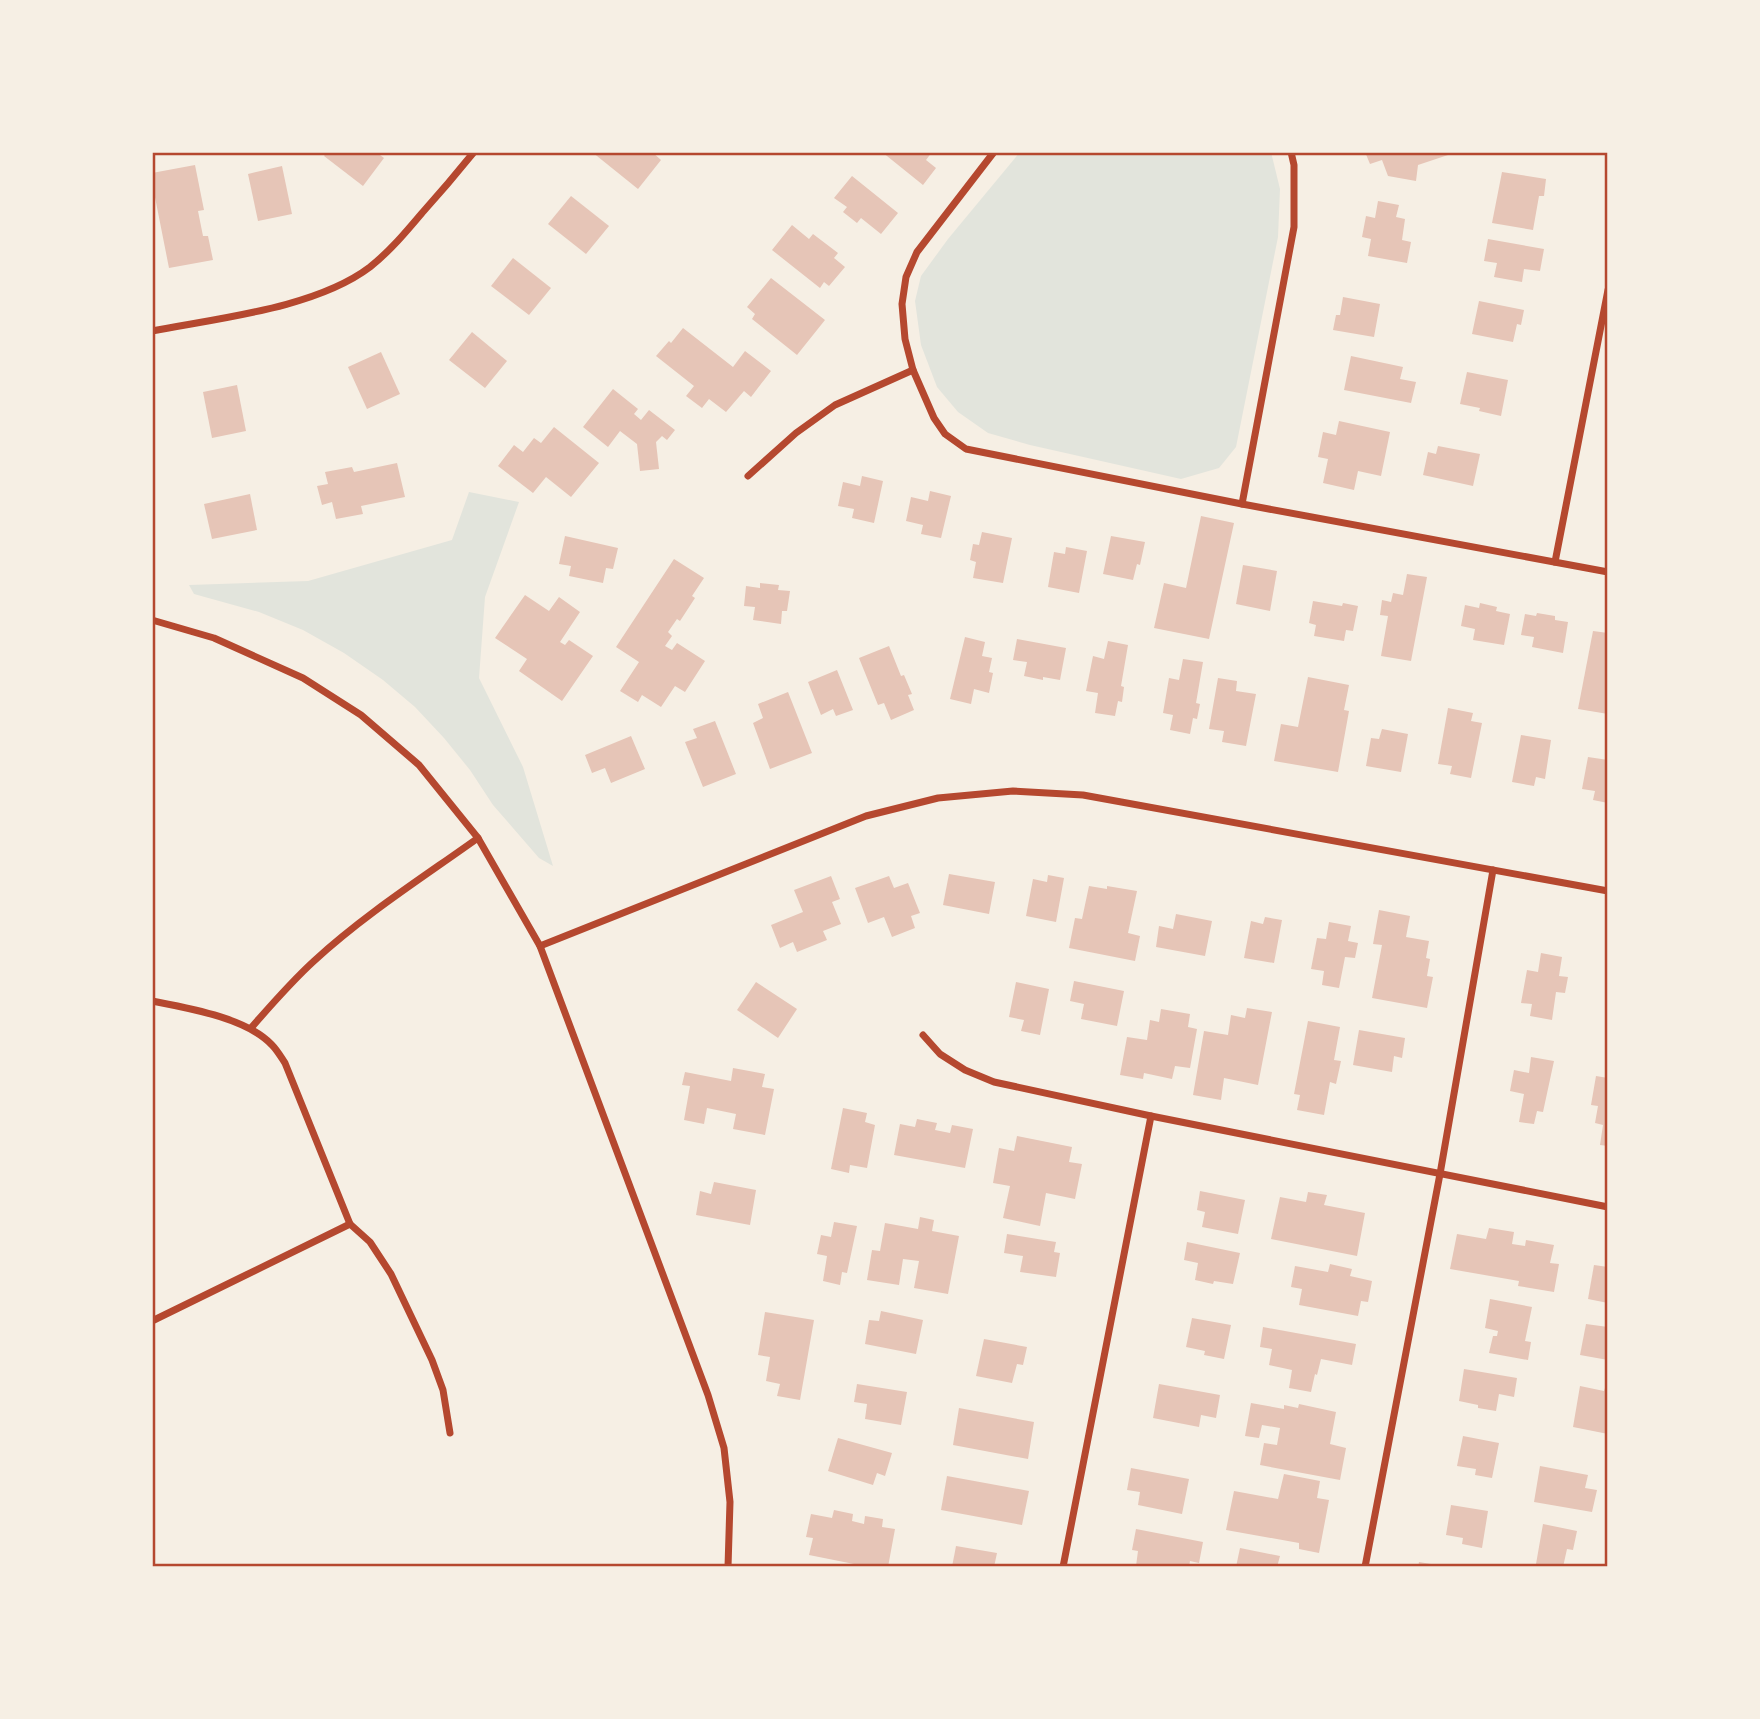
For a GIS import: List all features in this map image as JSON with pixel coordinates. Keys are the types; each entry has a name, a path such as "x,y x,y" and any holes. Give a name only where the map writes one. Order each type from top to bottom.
{"street":[{"path":"152,331 266,309 345,283 370,267 397,243 474,152"},
{"path":"994,152 917,252 906,277 902,304 905,339 913,370 934,418 945,434 966,449 1608,572"},
{"path":"1242,504 1294,227 1294,165 1291,152"},
{"path":"1555,562 1608,290"},
{"path":"748,476 796,433 835,405 913,370"},
{"path":"152,620 214,638 303,678 361,715 419,765 478,838 540,947 708,1395 724,1448 730,1502 728,1567"},
{"path":"540,947 866,816 938,798 1013,791 1083,795 1608,891"},
{"path":"251,1028 324,952 366,917 478,838"},
{"path":"1365,1567 1440,1174 1493,870"},
{"path":"152,1001 186,1008 251,1028 272,1045 285,1063 350,1224 370,1242 391,1274 432,1360 443,1390 450,1433"},
{"path":"923,1035 940,1054 965,1070 994,1083 1608,1207"},
{"path":"1063,1567 1152,1116"},
{"path":"152,1321 350,1224"}],"shaded area":[{"path":"1020,152 1271,152 1280,189 1278,237 1236,447 1219,468 1181,479 988,433 958,412 937,387 921,345 915,301 921,276"},
{"path":"469,492 519,502 485,597 479,678 523,767 553,866 539,858 493,805 444,738 415,707 383,680 344,653 303,630 259,612 194,594 189,585 308,581 452,540"}],"building":[{"path":"327,152 376,152 384,158 363,186 324,156"},
{"path":"592,152 652,152 661,160 638,189"},
{"path":"882,152 932,152 926,160 936,168 923,185"},
{"path":"1365,152 1454,153 1418,165 1416,181 1388,176 1382,160 1370,164"},
{"path":"195,165 204,210 198,211 203,236 208,236 213,260 169,268 152,173"},
{"path":"282,166 292,214 258,221 248,174"},
{"path":"1502,172 1546,179 1544,196 1539,196 1533,230 1492,223"},
{"path":"852,176 898,213 881,234 861,218 857,223 843,212 847,207 834,198"},
{"path":"571,196 609,226 586,254 548,224"},
{"path":"1378,201 1399,205 1396,217 1405,219 1402,240 1411,242 1407,263 1368,256 1371,239 1362,237 1366,216 1375,218"},
{"path":"792,225 809,239 813,234 838,253 834,258 845,267 829,286 824,282 820,288 772,250"},
{"path":"1488,239 1544,249 1540,271 1524,269 1522,282 1494,277 1497,263 1484,261"},
{"path":"513,258 551,288 529,315 491,286"},
{"path":"771,278 825,320 797,355 752,319 755,314 747,307"},
{"path":"1343,297 1380,304 1374,337 1333,330 1336,315 1340,315"},
{"path":"1479,301 1524,310 1513,342 1472,334"},
{"path":"683,328 733,367 745,351 771,371 751,397 744,391 726,412 709,399 702,408 686,396 694,386 656,356"},
{"path":"472,332 507,361 485,388 449,360"},
{"path":"381,352 400,394 367,409 348,367"},
{"path":"1351,356 1403,367 1400,379 1416,382 1411,403 1344,390"},
{"path":"1467,372 1508,380 1501,416 1460,404"},
{"path":"237,385 246,431 212,438 203,392"},
{"path":"613,389 638,409 634,414 641,420 649,410 675,430 667,440 662,436 656,442 659,469 640,471 637,444 620,431 608,447 583,427"},
{"path":"1339,421 1390,432 1381,476 1358,471 1354,490 1323,483 1328,459 1318,457 1323,432 1336,435"},
{"path":"554,427 599,463 571,497 546,477 533,493 498,466 514,445 523,452 534,438 541,443"},
{"path":"1438,446 1480,454 1473,486 1423,475 1428,452 1436,454"},
{"path":"397,463 405,497 361,506 363,514 336,519 332,502 322,505 317,486 328,484 325,472 352,467 354,472"},
{"path":"862,476 883,481 874,523 852,518 854,509 838,506 843,482 860,486"},
{"path":"930,491 951,496 941,538 921,534 923,525 906,521 911,497 928,501"},
{"path":"250,494 257,530 212,539 204,504"},
{"path":"1201,516 1234,523 1209,639 1154,628 1164,583 1186,588"},
{"path":"982,532 1012,538 1003,583 973,578 976,562 970,560 973,544 979,545"},
{"path":"565,536 618,548 613,569 606,568 603,583 569,576 571,566 559,564"},
{"path":"1111,536 1145,542 1140,565 1137,564 1133,580 1103,574"},
{"path":"1066,547 1087,551 1079,593 1048,587 1054,552 1065,554"},
{"path":"674,559 704,578 680,621 677,619 668,632 672,636 665,646 672,650 677,643 705,661 685,692 675,686 661,707 642,695 638,702 620,691 639,662 616,647"},
{"path":"1243,565 1277,571 1270,611 1236,604"},
{"path":"1407,574 1427,577 1411,661 1381,656 1388,616 1380,615 1382,600 1391,602 1393,593 1403,595"},
{"path":"760,583 779,585 778,590 790,591 787,611 782,611 781,624 753,620 755,607 744,606 746,586 760,588"},
{"path":"525,595 549,611 559,597 580,612 560,642 565,645 569,640 593,656 562,701 519,671 527,659 495,638"},
{"path":"1313,601 1358,606 1353,631 1346,630 1344,641 1314,636 1316,625 1309,623"},
{"path":"1480,603 1510,614 1504,645 1473,640 1475,629 1461,626 1465,605 1479,608"},
{"path":"1537,613 1555,616 1555,620 1568,622 1563,653 1532,647 1534,637 1521,635 1525,614 1536,616"},
{"path":"1593,631 1608,633 1608,714 1578,709"},
{"path":"965,637 985,642 982,656 992,658 989,672 993,673 989,693 974,689 971,704 950,699"},
{"path":"1017,639 1066,648 1060,680 1024,676 1027,662 1013,660"},
{"path":"1108,641 1128,645 1121,686 1124,687 1122,702 1118,701 1115,716 1095,713 1098,693 1086,691 1093,656 1104,659"},
{"path":"889,646 901,676 904,675 912,694 908,695 914,710 891,720 884,703 878,705 859,658"},
{"path":"1183,659 1203,662 1196,703 1200,704 1197,719 1193,718 1190,734 1170,730 1173,715 1163,713 1169,678 1179,680"},
{"path":"837,670 853,710 836,716 833,709 821,715 808,682"},
{"path":"1308,677 1349,685 1344,710 1349,711 1338,772 1274,761 1281,724 1298,727"},
{"path":"1218,678 1237,681 1236,691 1256,694 1246,746 1222,742 1224,731 1209,729"},
{"path":"788,692 812,753 770,769 753,723 763,718 758,704"},
{"path":"1448,708 1473,713 1471,721 1482,723 1471,778 1450,774 1452,766 1438,764"},
{"path":"715,721 736,774 703,787 685,742 697,738 693,729"},
{"path":"1382,729 1408,734 1401,772 1366,766 1371,738 1379,739"},
{"path":"1521,735 1551,740 1545,779 1536,777 1534,786 1512,782"},
{"path":"631,736 645,769 611,783 605,768 592,773 585,755"},
{"path":"1588,757 1608,760 1608,803 1593,800 1595,791 1582,789"},
{"path":"949,874 995,882 989,914 943,905"},
{"path":"1048,875 1064,878 1056,922 1026,916 1033,879 1047,882"},
{"path":"831,876 840,899 832,902 841,924 823,931 827,940 797,952 793,942 780,948 771,925 803,912 794,890"},
{"path":"889,876 894,888 908,883 920,913 911,916 915,928 892,937 884,917 868,923 855,888"},
{"path":"1089,886 1137,891 1128,933 1140,936 1135,961 1069,948 1075,918 1082,919"},
{"path":"1379,910 1410,916 1406,937 1429,941 1427,976 1433,977 1427,1008 1372,998 1382,945 1373,944"},
{"path":"1176,914 1212,921 1205,956 1156,947 1159,926 1173,929"},
{"path":"1265,917 1282,920 1274,963 1244,958 1251,921 1263,924"},
{"path":"1329,922 1351,926 1348,941 1358,943 1355,958 1345,957 1339,988 1322,985 1324,971 1311,969 1317,938 1326,939"},
{"path":"1541,953 1562,957 1559,976 1568,977 1565,993 1556,992 1552,1020 1530,1016 1532,1004 1521,1003 1527,970 1538,972"},
{"path":"1074,981 1124,991 1117,1026 1081,1019 1084,1004 1070,1001"},
{"path":"756,982 797,1009 778,1038 737,1010"},
{"path":"1016,982 1049,989 1040,1035 1021,1031 1024,1020 1009,1017"},
{"path":"1247,1008 1272,1012 1258,1085 1224,1078 1221,1100 1193,1095 1204,1031 1228,1035 1231,1015 1245,1018"},
{"path":"1161,1009 1190,1014 1188,1027 1197,1029 1190,1068 1175,1066 1172,1079 1144,1073 1143,1079 1120,1075 1127,1037 1147,1040 1150,1020 1159,1022"},
{"path":"1308,1021 1340,1027 1334,1060 1341,1061 1336,1084 1330,1082 1324,1115 1297,1110 1300,1095 1294,1094"},
{"path":"1359,1030 1405,1038 1402,1058 1394,1056 1392,1072 1353,1065"},
{"path":"1531,1057 1554,1061 1543,1112 1537,1111 1534,1124 1519,1122 1524,1094 1510,1091 1514,1070 1529,1073"},
{"path":"733,1068 765,1074 762,1087 774,1089 765,1135 733,1129 736,1114 707,1108 704,1124 684,1120 690,1086 682,1085 685,1072 731,1081"},
{"path":"1596,1076 1608,1078 1608,1146 1600,1145 1603,1125 1595,1123 1598,1106 1591,1105"},
{"path":"843,1108 867,1113 865,1122 875,1125 867,1168 850,1165 849,1173 831,1169"},
{"path":"917,1119 937,1123 935,1130 950,1133 952,1125 973,1129 965,1168 894,1155 900,1124 915,1127"},
{"path":"1017,1136 1072,1147 1069,1162 1082,1164 1075,1199 1046,1193 1040,1226 1003,1218 1010,1186 993,1183 999,1148 1014,1151"},
{"path":"714,1182 756,1190 750,1225 696,1215 700,1191 711,1194"},
{"path":"1200,1191 1245,1200 1238,1234 1202,1227 1205,1212 1197,1210"},
{"path":"1308,1192 1327,1195 1324,1205 1365,1213 1357,1256 1271,1239 1280,1197 1306,1202"},
{"path":"920,1217 934,1220 932,1231 959,1236 948,1294 914,1288 919,1261 903,1259 899,1285 867,1280 872,1250 880,1251 885,1223 918,1229"},
{"path":"834,1222 857,1226 847,1273 842,1272 840,1285 823,1281 827,1256 817,1254 821,1235 831,1237"},
{"path":"1489,1228 1514,1232 1512,1244 1525,1246 1526,1240 1554,1245 1550,1263 1559,1264 1554,1292 1518,1286 1519,1281 1450,1269 1457,1234 1486,1239"},
{"path":"1007,1234 1056,1242 1054,1252 1060,1253 1056,1277 1020,1272 1023,1256 1004,1253"},
{"path":"1187,1242 1240,1253 1233,1284 1195,1280 1198,1263 1184,1260"},
{"path":"1330,1264 1352,1269 1350,1276 1372,1281 1368,1302 1361,1301 1358,1316 1299,1305 1302,1289 1291,1287 1295,1266 1328,1272"},
{"path":"1594,1265 1608,1267 1608,1303 1588,1299"},
{"path":"1490,1299 1532,1307 1525,1341 1531,1342 1528,1360 1489,1353 1493,1336 1497,1336 1498,1331 1485,1328"},
{"path":"881,1311 923,1320 916,1354 865,1344 869,1320 879,1321"},
{"path":"765,1312 814,1320 800,1400 777,1396 780,1384 766,1381 770,1357 758,1355"},
{"path":"1192,1318 1231,1325 1224,1359 1204,1355 1205,1351 1186,1347"},
{"path":"1586,1324 1608,1327 1608,1360 1580,1355"},
{"path":"1263,1327 1356,1344 1352,1365 1321,1359 1311,1392 1289,1388 1292,1370 1269,1365 1272,1349 1260,1347"},
{"path":"984,1339 1027,1347 1023,1365 1017,1364 1012,1383 976,1376"},
{"path":"1464,1369 1517,1378 1514,1397 1499,1394 1496,1411 1459,1401"},
{"path":"857,1384 907,1392 901,1425 865,1419 867,1404 854,1402"},
{"path":"1159,1384 1220,1395 1216,1418 1201,1415 1199,1427 1153,1418"},
{"path":"1580,1386 1604,1391 1608,1388 1608,1434 1573,1427"},
{"path":"1251,1403 1284,1409 1284,1405 1298,1408 1299,1404 1336,1412 1330,1444 1346,1448 1340,1480 1260,1465 1264,1443 1277,1445 1280,1428 1262,1425 1259,1438 1245,1436"},
{"path":"959,1408 1034,1422 1028,1459 953,1445"},
{"path":"1463,1436 1499,1443 1492,1478 1475,1475 1476,1469 1457,1466"},
{"path":"838,1438 892,1453 885,1476 877,1473 873,1485 828,1471"},
{"path":"1540,1466 1588,1475 1585,1488 1597,1490 1592,1512 1534,1502"},
{"path":"1131,1468 1189,1479 1182,1514 1138,1505 1140,1492 1127,1490"},
{"path":"1284,1474 1320,1481 1317,1498 1329,1500 1319,1553 1299,1549 1299,1543 1226,1530 1234,1491 1278,1499"},
{"path":"947,1476 1029,1491 1022,1525 941,1510"},
{"path":"1451,1505 1488,1511 1482,1548 1462,1544 1463,1538 1446,1535"},
{"path":"834,1510 853,1514 852,1521 864,1524 865,1516 883,1519 882,1527 895,1529 888,1567 869,1567 809,1555 813,1538 806,1537 811,1514 832,1518"},
{"path":"1543,1524 1577,1531 1573,1550 1567,1549 1563,1567 1536,1564"},
{"path":"1136,1529 1203,1542 1199,1563 1190,1561 1189,1567 1136,1566 1138,1551 1132,1550"},
{"path":"956,1546 997,1553 994,1567 952,1567"},
{"path":"1240,1548 1280,1556 1277,1567 1236,1567"},
{"path":"1419,1562 1437,1565 1437,1567 1418,1567"}]}
